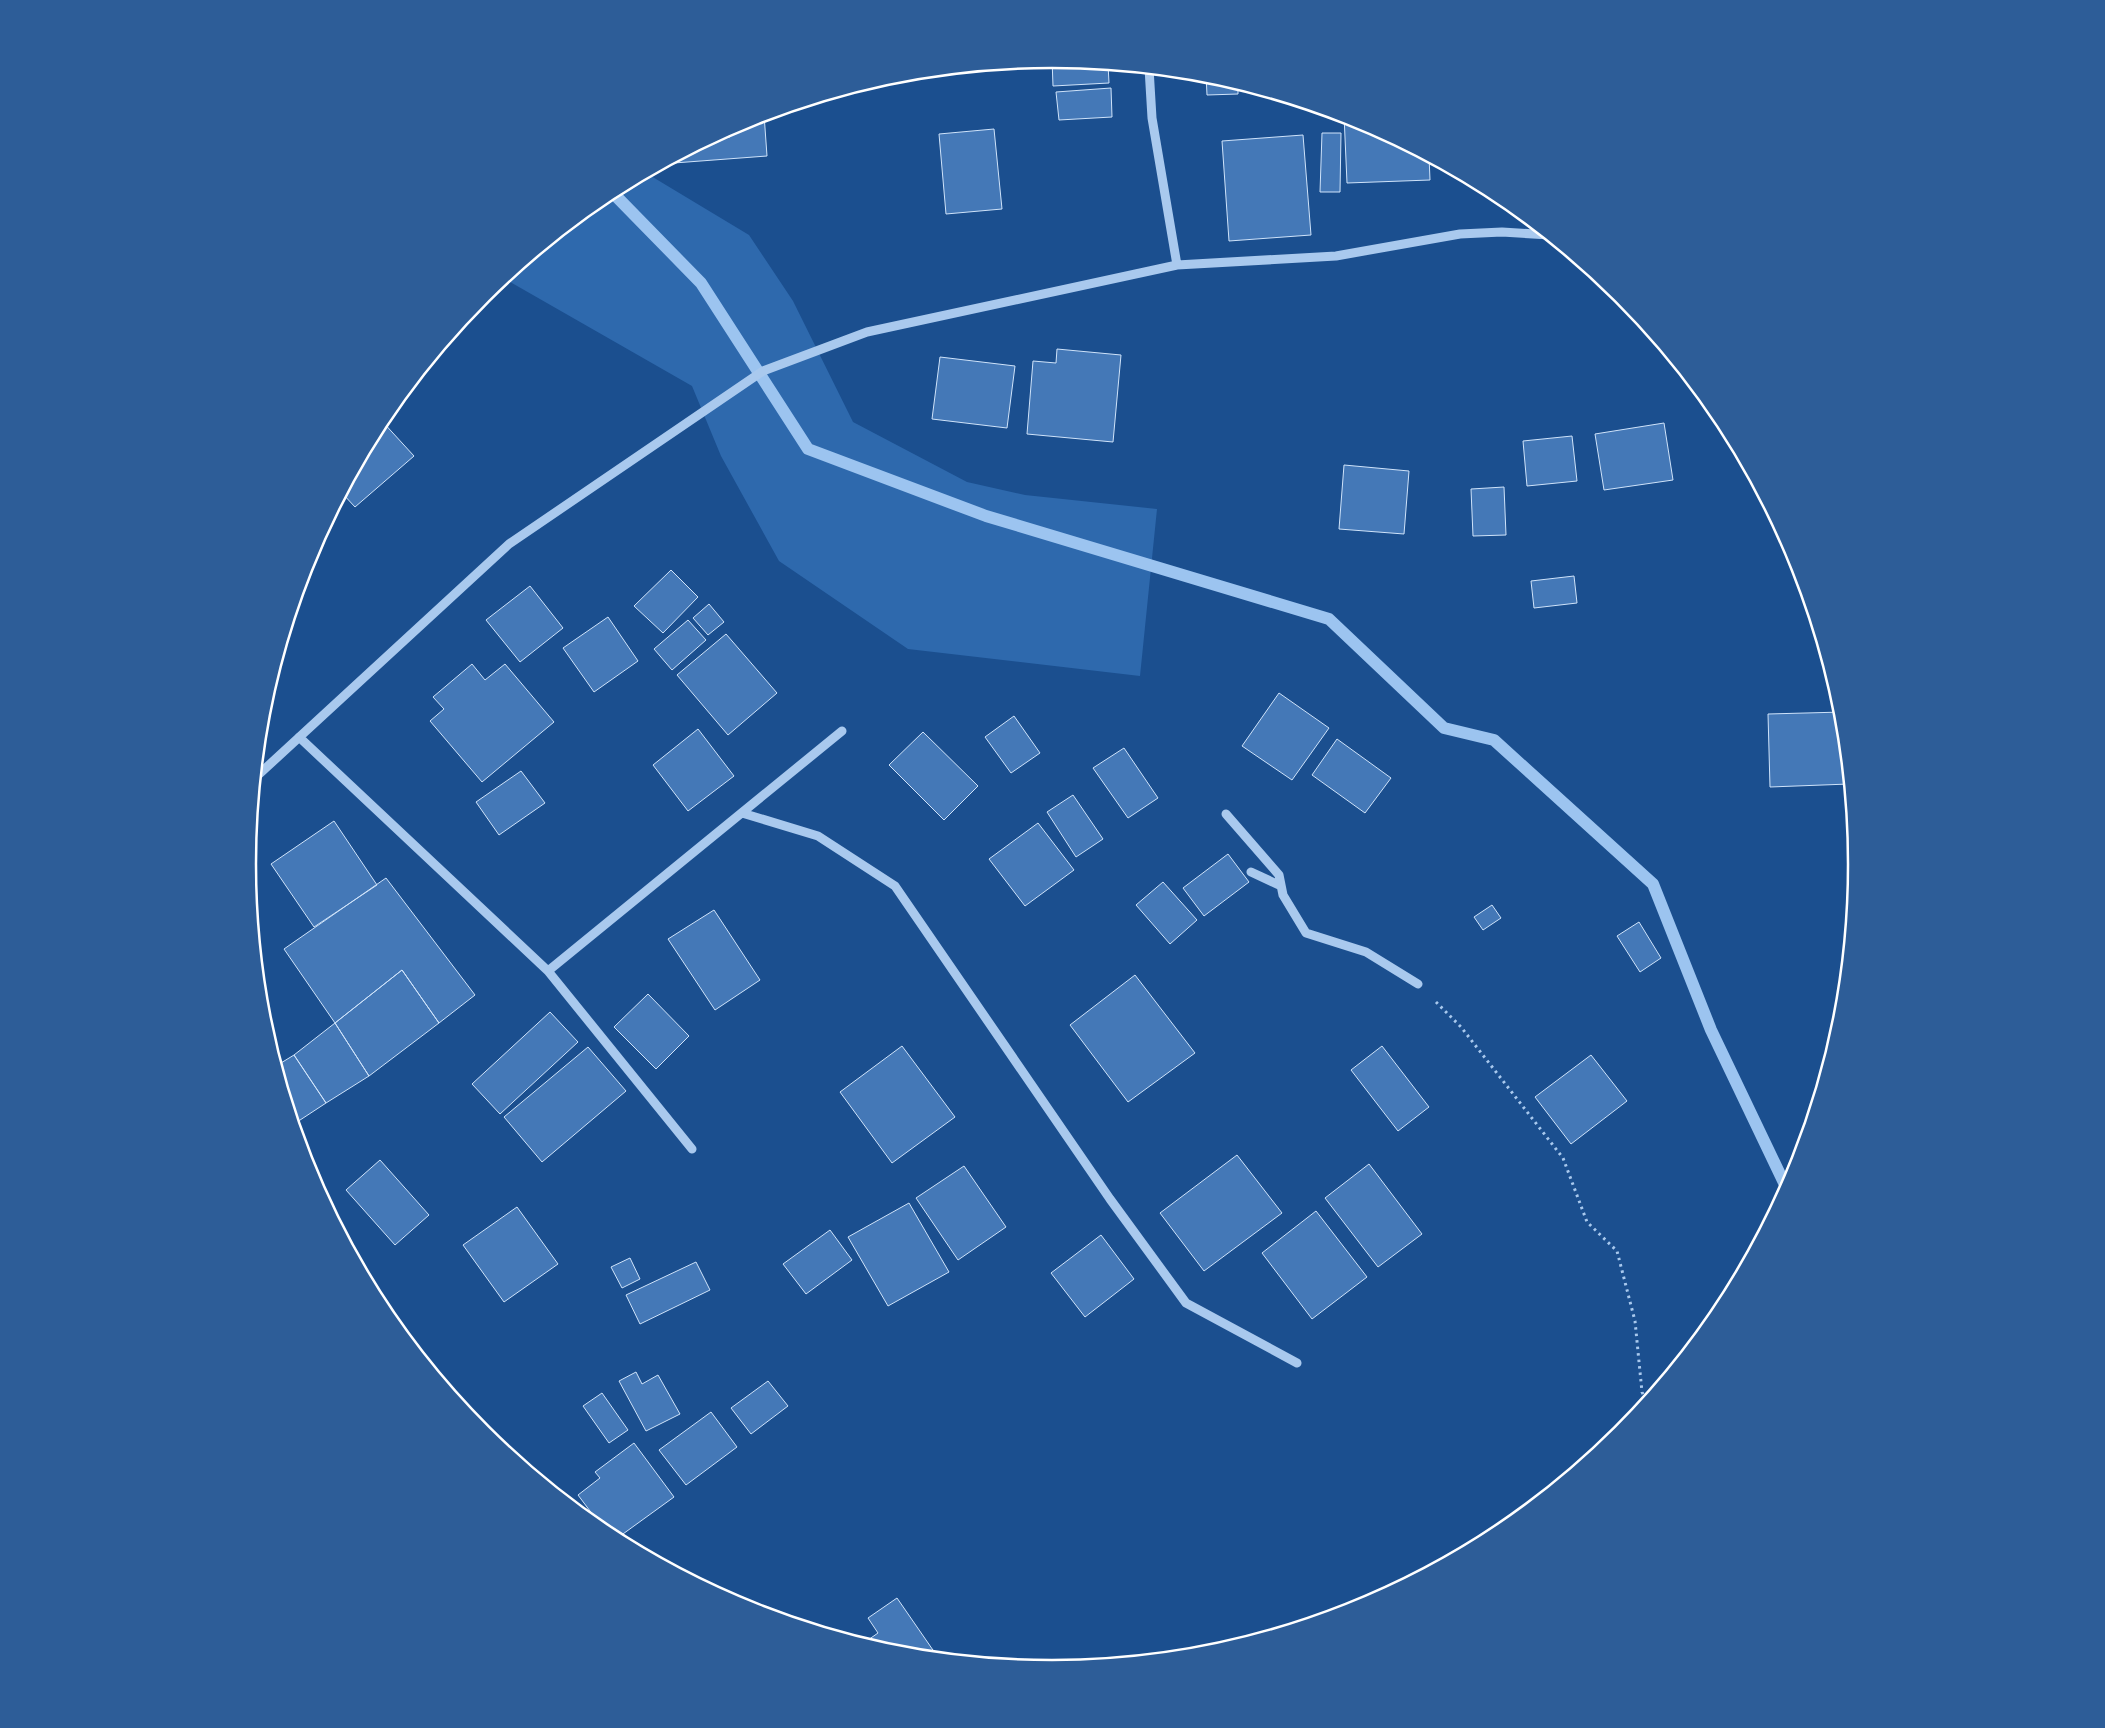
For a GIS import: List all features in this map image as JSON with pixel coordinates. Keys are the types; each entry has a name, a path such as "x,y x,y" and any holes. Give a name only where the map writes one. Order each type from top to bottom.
{"street":[{"path":"1149,73 1152,118 1178,266"},
{"path":"262,772 510,544 762,370 867,332 1178,266 1336,256 1460,234 1502,232 1540,234"},
{"path":"548,971 842,731"},
{"path":"299,737 548,971 692,1149"},
{"path":"742,813 818,836 895,886 1110,1200 1186,1303 1297,1362"},
{"path":"1226,814 1280,875 1283,895 1306,933 1366,952 1418,984"},
{"path":"1251,872 1281,886"}],"path":[{"path":"1418,984 1461,1027 1563,1158 1587,1222 1617,1251 1635,1321 1642,1392 1644,1397"}],"shaded area":[{"path":"651,176 749,235 793,301 853,422 967,482 1025,495 1157,509 1140,676 908,649 779,561 721,456 692,386 509,282 568,232"}],"building":[{"path":"1052,68 1108,69 1109,83 1053,86"},
{"path":"1206,83 1238,90 1238,94 1207,95"},
{"path":"1111,88 1112,117 1059,120 1056,92"},
{"path":"765,122 767,156 675,163 700,150"},
{"path":"1344,123 1429,163 1430,180 1347,183"},
{"path":"994,129 1002,209 946,214 939,134"},
{"path":"1322,133 1341,133 1340,192 1320,192"},
{"path":"1303,135 1311,235 1229,241 1222,141"},
{"path":"1057,349 1121,355 1113,442 1027,434 1033,361 1056,363"},
{"path":"940,357 1015,366 1007,428 932,419"},
{"path":"1664,423 1673,480 1604,490 1595,434"},
{"path":"387,426 414,456 355,507 346,497"},
{"path":"1572,436 1577,481 1527,486 1523,441"},
{"path":"1344,465 1409,471 1404,534 1339,529"},
{"path":"1504,487 1506,535 1473,536 1471,489"},
{"path":"671,570 698,597 663,633 634,606"},
{"path":"1574,576 1577,603 1534,608 1531,581"},
{"path":"530,586 563,628 520,662 486,620"},
{"path":"709,604 724,622 708,635 693,618"},
{"path":"608,617 638,661 594,692 563,648"},
{"path":"688,620 706,640 672,670 654,649"},
{"path":"726,634 777,693 728,735 677,675"},
{"path":"472,664 485,680 505,664 554,722 482,782 430,721 444,709 433,697"},
{"path":"1279,693 1329,728 1292,780 1242,746"},
{"path":"1835,712 1844,784 1770,787 1768,714"},
{"path":"1014,716 1040,753 1011,773 985,737"},
{"path":"698,729 734,776 688,811 653,765"},
{"path":"923,732 978,786 944,820 889,765"},
{"path":"1337,739 1391,778 1365,813 1312,775"},
{"path":"1124,748 1158,798 1128,818 1093,768"},
{"path":"521,771 545,803 499,835 476,802"},
{"path":"1073,795 1103,839 1076,857 1047,812"},
{"path":"334,821 377,885 314,927 271,864"},
{"path":"1038,823 1074,870 1025,906 989,859"},
{"path":"1228,854 1249,882 1204,916 1183,888"},
{"path":"386,878 475,995 439,1023 402,970 335,1023 284,949"},
{"path":"1163,882 1197,920 1170,944 1136,905"},
{"path":"1492,905 1501,918 1483,930 1474,917"},
{"path":"714,910 760,980 715,1010 668,939"},
{"path":"1639,922 1661,958 1640,972 1617,936"},
{"path":"402,970 439,1023 369,1076 335,1023"},
{"path":"1135,975 1195,1053 1128,1102 1070,1025"},
{"path":"648,994 689,1036 656,1069 614,1027"},
{"path":"550,1012 578,1042 500,1114 472,1084"},
{"path":"335,1023 369,1076 326,1103 294,1055"},
{"path":"902,1046 955,1117 892,1163 840,1092"},
{"path":"1382,1046 1429,1107 1398,1131 1351,1070"},
{"path":"588,1047 626,1091 542,1162 504,1117"},
{"path":"294,1055 326,1103 298,1121 283,1070 281,1063"},
{"path":"1591,1055 1627,1101 1571,1144 1535,1097"},
{"path":"1237,1155 1282,1213 1204,1271 1160,1213"},
{"path":"380,1160 429,1215 395,1245 346,1190"},
{"path":"1369,1164 1422,1234 1378,1267 1325,1198"},
{"path":"964,1166 1006,1227 958,1260 916,1198"},
{"path":"909,1203 949,1272 888,1306 848,1237"},
{"path":"517,1207 558,1264 504,1302 463,1245"},
{"path":"1316,1211 1367,1277 1312,1319 1262,1253"},
{"path":"830,1230 852,1260 806,1294 783,1264"},
{"path":"1101,1235 1134,1279 1085,1317 1051,1273"},
{"path":"630,1258 640,1279 622,1288 611,1267"},
{"path":"696,1262 710,1290 640,1324 626,1295"},
{"path":"636,1372 642,1384 658,1375 680,1414 646,1431 619,1381"},
{"path":"768,1381 788,1406 751,1434 731,1408"},
{"path":"602,1393 628,1430 609,1443 583,1406"},
{"path":"711,1412 737,1447 686,1485 659,1450"},
{"path":"634,1443 674,1497 623,1534 591,1513 578,1495 600,1478 595,1472"},
{"path":"897,1598 934,1651 870,1639 878,1633 868,1618"}],"waterway":[{"path":"617,197 701,283 808,449 986,516 1329,619 1444,728 1494,740 1653,884 1711,1030 1783,1180"}]}
